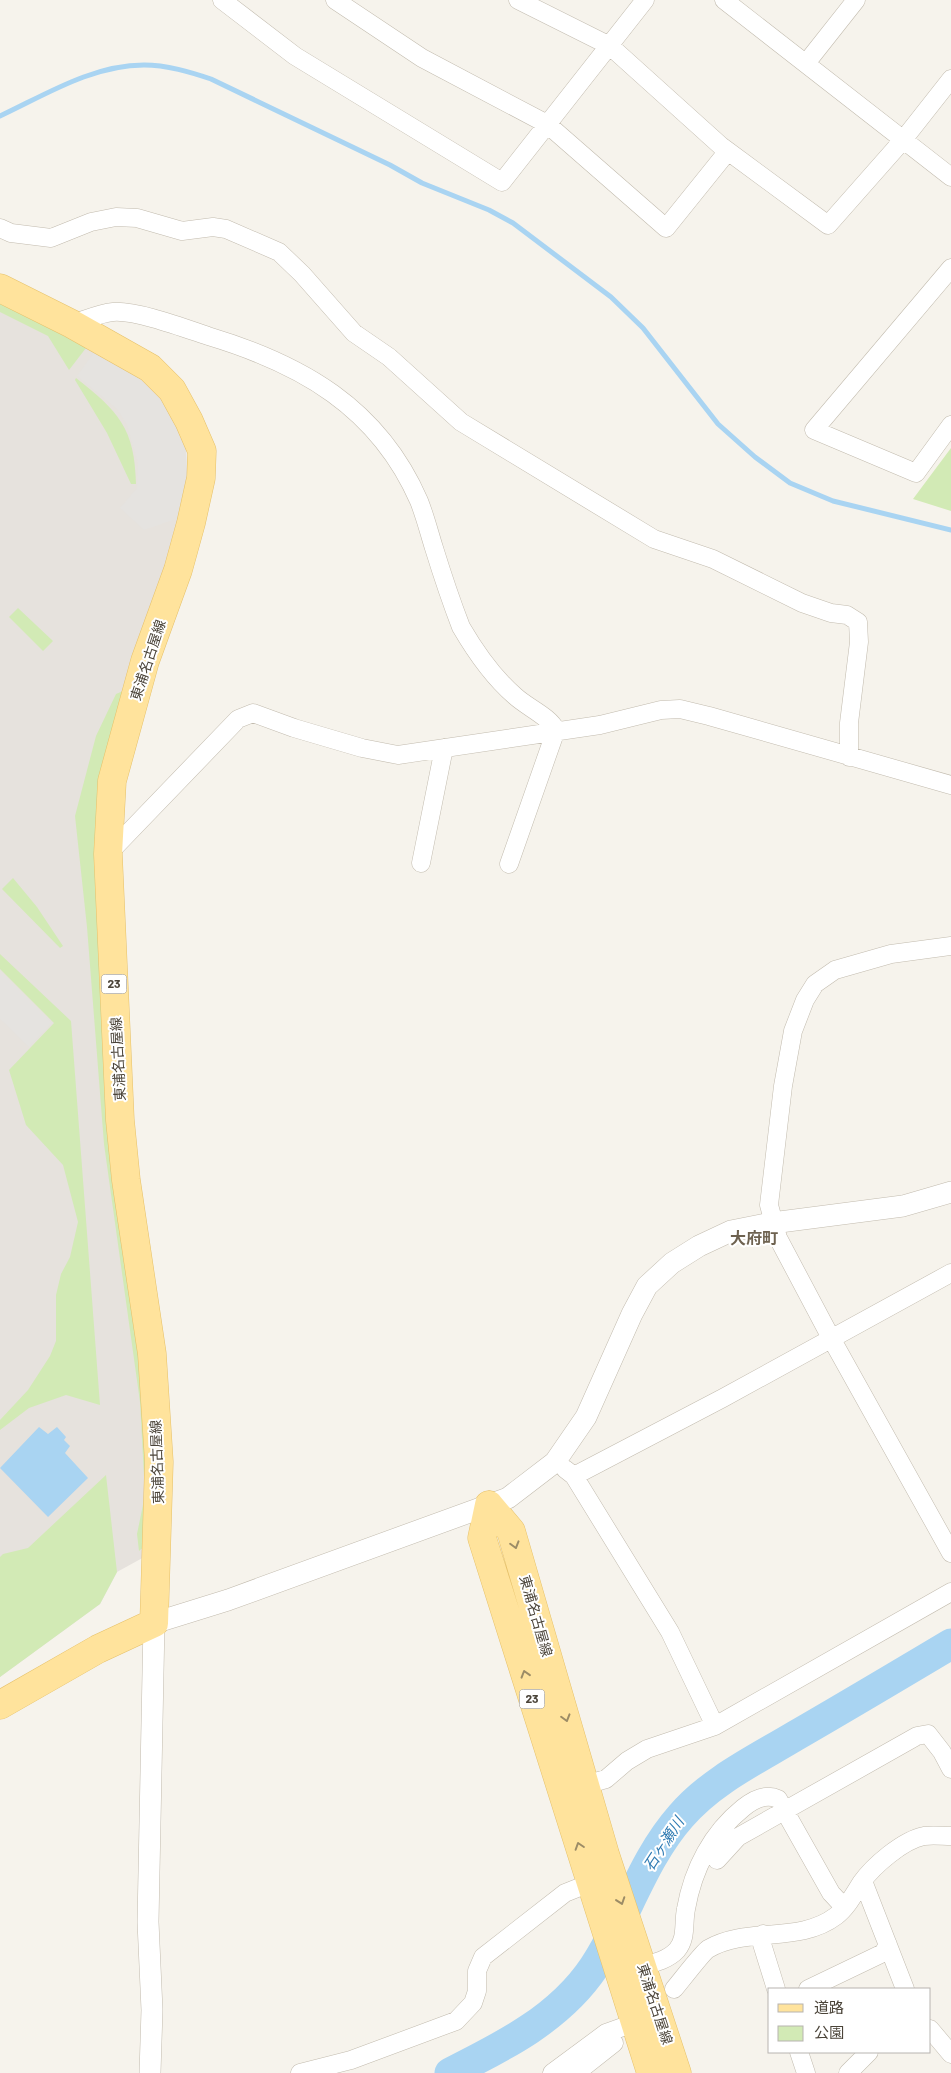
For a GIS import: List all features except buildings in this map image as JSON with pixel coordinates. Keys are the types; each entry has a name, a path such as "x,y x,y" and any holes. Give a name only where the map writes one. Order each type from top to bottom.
{"main road":[{"name":"東浦名古屋線","path":"0,288 72,324 150,368 172,390 189,421 202,451 201,478 186,542 178,570 145,661 112,781 108,854 120,1120 126,1180 152,1354 159,1462 154,1623"},
{"name":"東浦名古屋線","path":"489,1505 511,1531 605,1854 633,1964 634,2022 651,2073"},
{"name":"東浦名古屋線","path":"489,1505 482,1538 592,1888 633,1964 677,2073"},
{"path":"0,1705 98,1649 154,1623"}],"street":[{"path":"222,0 295,56 502,182 645,0"},
{"path":"335,0 422,58 547,124 666,228 728,151"},
{"path":"518,0 610,46 728,151 828,225 903,140 951,79"},
{"path":"724,0 807,62 951,177"},
{"path":"807,62 856,0"},
{"path":"0,228 11,233 51,238 91,222 116,217 137,218 182,231 213,227 226,229 280,252 354,333 389,357 461,422 654,539 713,559 802,603 831,613 847,615 858,622 859,642 849,723 850,757"},
{"path":"951,268 814,430 916,473 951,425"},
{"path":"72,324 113,312 149,317 272,358 305,374 348,404 362,417 400,467 419,501 460,627 514,696 552,723 556,730 509,864"},
{"path":"108,854 238,719 252,713 302,731 398,755 556,730 600,725 661,710 680,709 951,785"},
{"path":"421,863 444,748"},
{"path":"951,946 891,954 835,970 815,984 805,1000 793,1031 783,1086 769,1205 772,1223 778,1238 831,1338 951,1553"},
{"path":"150,2073 152,2010 148,1922 154,1623 228,1600 508,1498 555,1462 586,1417 632,1314 648,1286 672,1263 699,1246 731,1231 772,1223 903,1206 951,1192"},
{"path":"574,1476 724,1398 951,1273"},
{"path":"555,1462 574,1476 670,1632 715,1726"},
{"path":"585,1785 606,1779 627,1761 647,1749 715,1726 951,1592"},
{"path":"716,1860 738,1837 917,1736 928,1734 942,1752 951,1769"},
{"path":"633,1964 667,1958 679,1945 684,1933 684,1916 692,1884 706,1852 718,1832 730,1819 757,1799 775,1797 778,1799 831,1893 844,1907"},
{"path":"674,1989 706,1950 726,1941 763,1934 807,1930 836,1916 863,1881 902,1845 924,1836 951,1836"},
{"path":"863,1881 905,1988"},
{"path":"300,2073 351,2060 456,2021 473,2004 478,1991 477,1971 484,1957 565,1893 592,1888"},
{"path":"763,1934 762,1944 776,1988"},
{"path":"810,1988 883,1952 888,1945"},
{"path":"552,2073 606,2032 634,2022"},
{"path":"931,2030 951,2054"},
{"path":"576,2073 614,2043"},
{"path":"799,2053 806,2073"},
{"path":"848,2073 868,2053"}],"shaded area":[{"path":"0,299 137,374 186,446 187,477 179,518 103,778 149,1462 146,1556 117,1572 100,1604 0,1677"},
{"path":"95,351 137,374 156,391 169,409 186,446 187,477 179,518 144,530 120,508 137,488 138,463 127,425 117,409 77,376"},
{"path":"0,971 52,1023 29,1047 0,1019"}],"green space":[{"path":"0,301 86,348 69,370 48,336 0,312"},
{"path":"76,378 103,401 121,422 132,448 136,484 131,484 107,433 75,380"},
{"path":"951,448 951,511 913,499"},
{"path":"18,608 53,641 43,651 9,617"},
{"path":"130,688 111,753 147,1397 147,1544 139,1551 137,1534 145,1495 140,1402 104,1144 87,927 75,816 96,736 116,694"},
{"path":"13,878 37,907 63,946 60,948 2,889"},
{"path":"0,954 71,1021 100,1405 66,1395 29,1408 0,1430 0,1420 28,1390 50,1356 56,1341 56,1295 61,1274 70,1257 78,1222 63,1165 26,1125 9,1070 54,1023 0,969"},
{"path":"106,1475 117,1572 100,1604 0,1677 0,1557 3,1554 28,1548"}],"water":[{"path":"39,1427 48,1434 57,1427 66,1437 64,1440 70,1446 65,1453 88,1478 48,1517 0,1468"}],"waterway":[{"path":"0,116 69,83 106,70 125,66 161,66 187,71 211,79 390,165 422,183 489,210 513,223 611,297 643,328 718,424 755,457 790,483 833,501 951,530"},
{"name":"石ヶ瀬川","path":"450,2073 530,2029 548,2016 580,1985 605,1949 655,1851 667,1833 693,1803 749,1763 951,1644"}],"district":[{"name":"大府町","path":"754,1238"}]}
